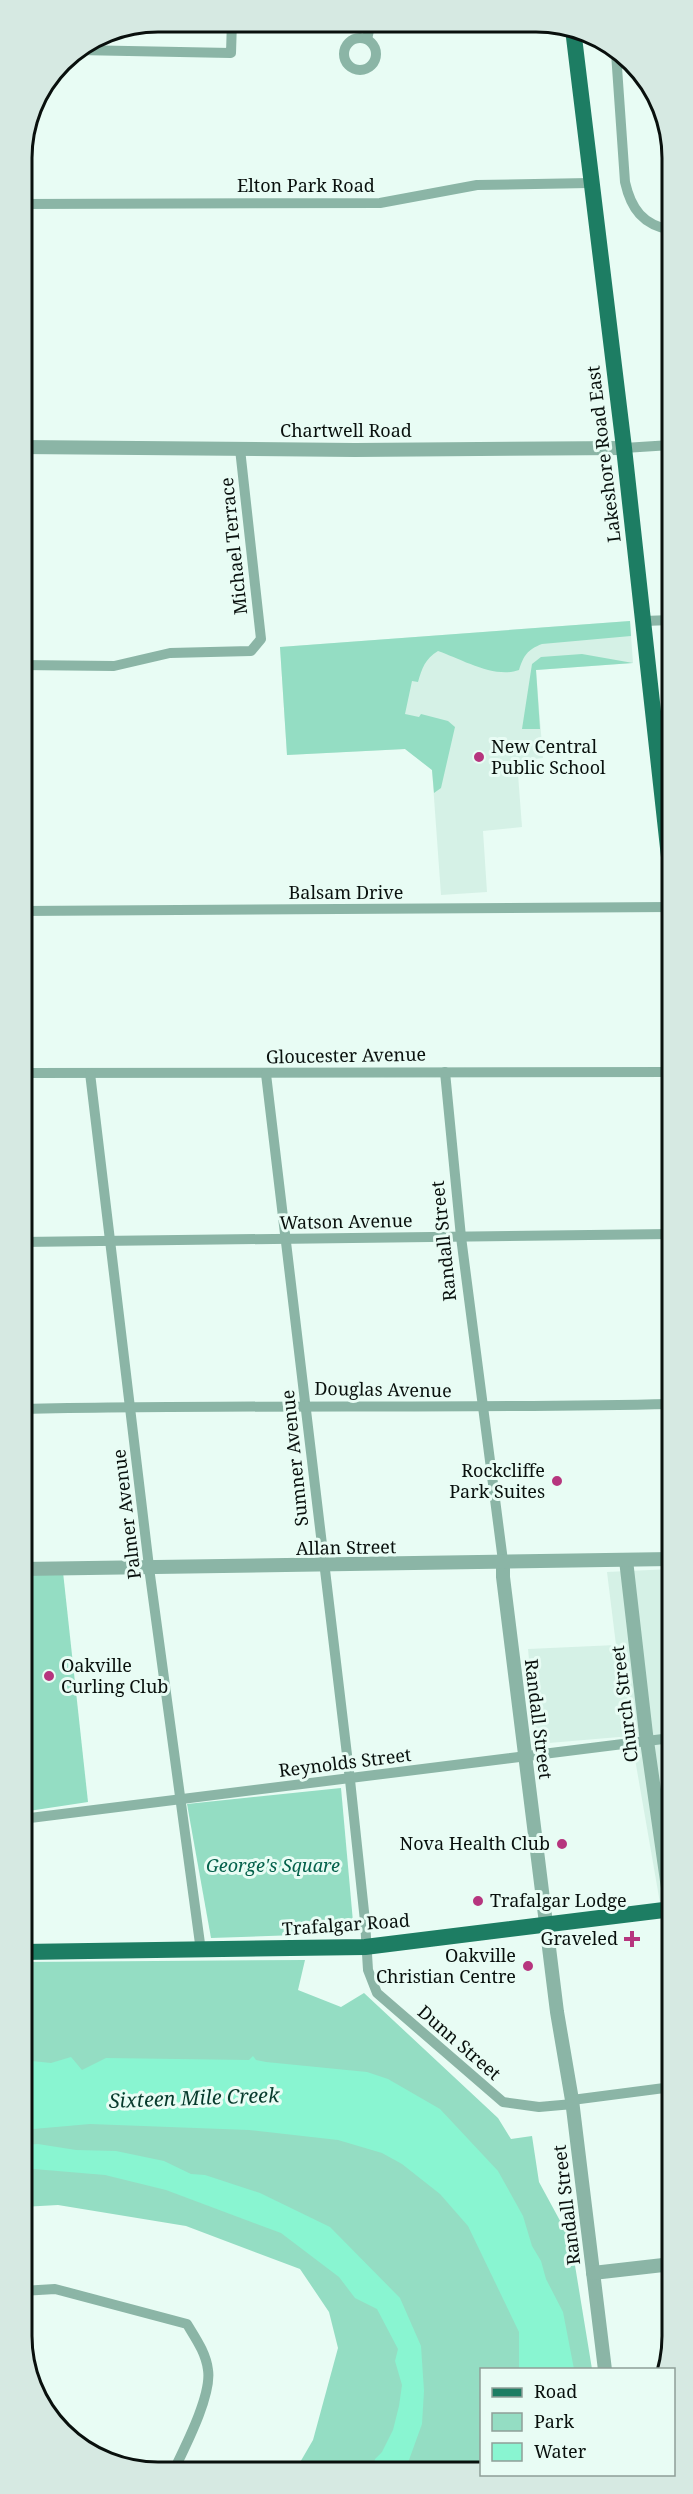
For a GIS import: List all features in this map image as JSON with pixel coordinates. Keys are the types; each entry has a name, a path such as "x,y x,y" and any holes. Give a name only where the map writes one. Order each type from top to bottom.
{"main road":[{"name":"Lakeshore Road East","path":"574,37 589,183 624,448 662,766"},
{"name":"Trafalgar Road","path":"32,1952 365,1947 661,1910"}],"street":[{"path":"91,50 231,53 232,32"},
{"path":"367,39 369,32"},
{"path":"617,62 628,197 641,218 662,226"},
{"name":"Elton Park Road","path":"32,204 380,203 477,185 589,183"},
{"name":"Chartwell Road","path":"32,447 240,449 624,448 662,446"},
{"name":"Michael Terrace","path":"32,665 129,664 170,653 251,651 261,639 240,449"},
{"path":"644,621 662,620"},
{"name":"Balsam Drive","path":"32,911 662,907"},
{"name":"Randall Street","path":"446,1072 461,1237 503,1561 545,1923 572,2102 605,2368"},
{"name":"Gloucester Avenue","path":"32,1073 662,1072"},
{"name":"Palmer Avenue","path":"90,1073 179,1800 201,1951"},
{"name":"Sumner Avenue","path":"266,1074 350,1780 365,1921 365,1947"},
{"name":"Watson Avenue","path":"32,1242 662,1234"},
{"name":"Douglas Avenue","path":"32,1409 306,1406 483,1409 661,1404"},
{"name":"Allan Street","path":"32,1569 323,1567 503,1561 661,1559"},
{"name":"Church Street","path":"626,1560 647,1742 661,1841"},
{"name":"Reynolds Street","path":"32,1818 661,1740"},
{"name":"Dunn Street","path":"365,1947 368,1970 377,1993 503,2102 539,2107 661,2089"},
{"path":"593,2274 661,2265"},
{"path":"32,2290 55,2289 187,2324 202,2347 209,2372 201,2411 178,2462"}],"shaded area":[{"name":"New Central Public School","path":"630,621 633,663 536,670 543,758 517,761 522,827 483,831 487,892 441,895 432,770 405,749 287,755 280,647"},
{"path":"661,1569 661,1910 631,1736 537,1744 528,1649 616,1645 607,1572"}],"green space":[{"path":"630,621 631,636 542,644 527,654 519,670 510,672 489,670 438,651 430,657 418,682 412,681 405,714 419,717 421,714 448,721 455,727 441,788 434,793 432,770 405,749 287,755 280,647"},
{"path":"582,654 633,663 536,670 540,729 522,729 532,664 541,657"},
{"path":"63,1572 88,1802 32,1810 32,1574"},
{"name":"George's Square","path":"341,1788 354,1933 211,1938 187,1804"},
{"path":"305,1960 298,1990 341,2007 364,1993 498,2118 511,2139 532,2136 539,2182 571,2241 592,2368 480,2368 480,2462 300,2462 313,2440 338,2348 329,2312 300,2269 186,2226 58,2205 32,2206 32,1962"}],"water":[{"name":"Sixteen Mile Creek","path":"253,2056 256,2060 266,2062 367,2072 388,2079 440,2109 498,2171 523,2216 532,2246 563,2312 574,2368 519,2368 519,2332 468,2226 440,2194 402,2164 382,2153 338,2140 249,2130 90,2124 32,2129 32,2061 51,2063 71,2057 82,2070 106,2058 249,2060"},
{"path":"32,2144 76,2150 116,2151 164,2161 191,2174 205,2175 260,2193 330,2227 400,2298 421,2346 424,2391 422,2424 408,2462 374,2462 393,2430 402,2385 395,2361 398,2349 377,2309 355,2298 339,2277 281,2233 166,2190 105,2175 32,2169"}],"place":[{"name":"New Central Public School","path":"479,757"},
{"name":"Rockcliffe Park Suites","path":"557,1481"},
{"name":"Oakville Curling Club","path":"49,1676"},
{"name":"Nova Health Club","path":"562,1844"},
{"name":"Trafalgar Lodge","path":"478,1901"},
{"name":"Graveled","path":"632,1939"},
{"name":"Oakville Christian Centre","path":"528,1966"}]}
